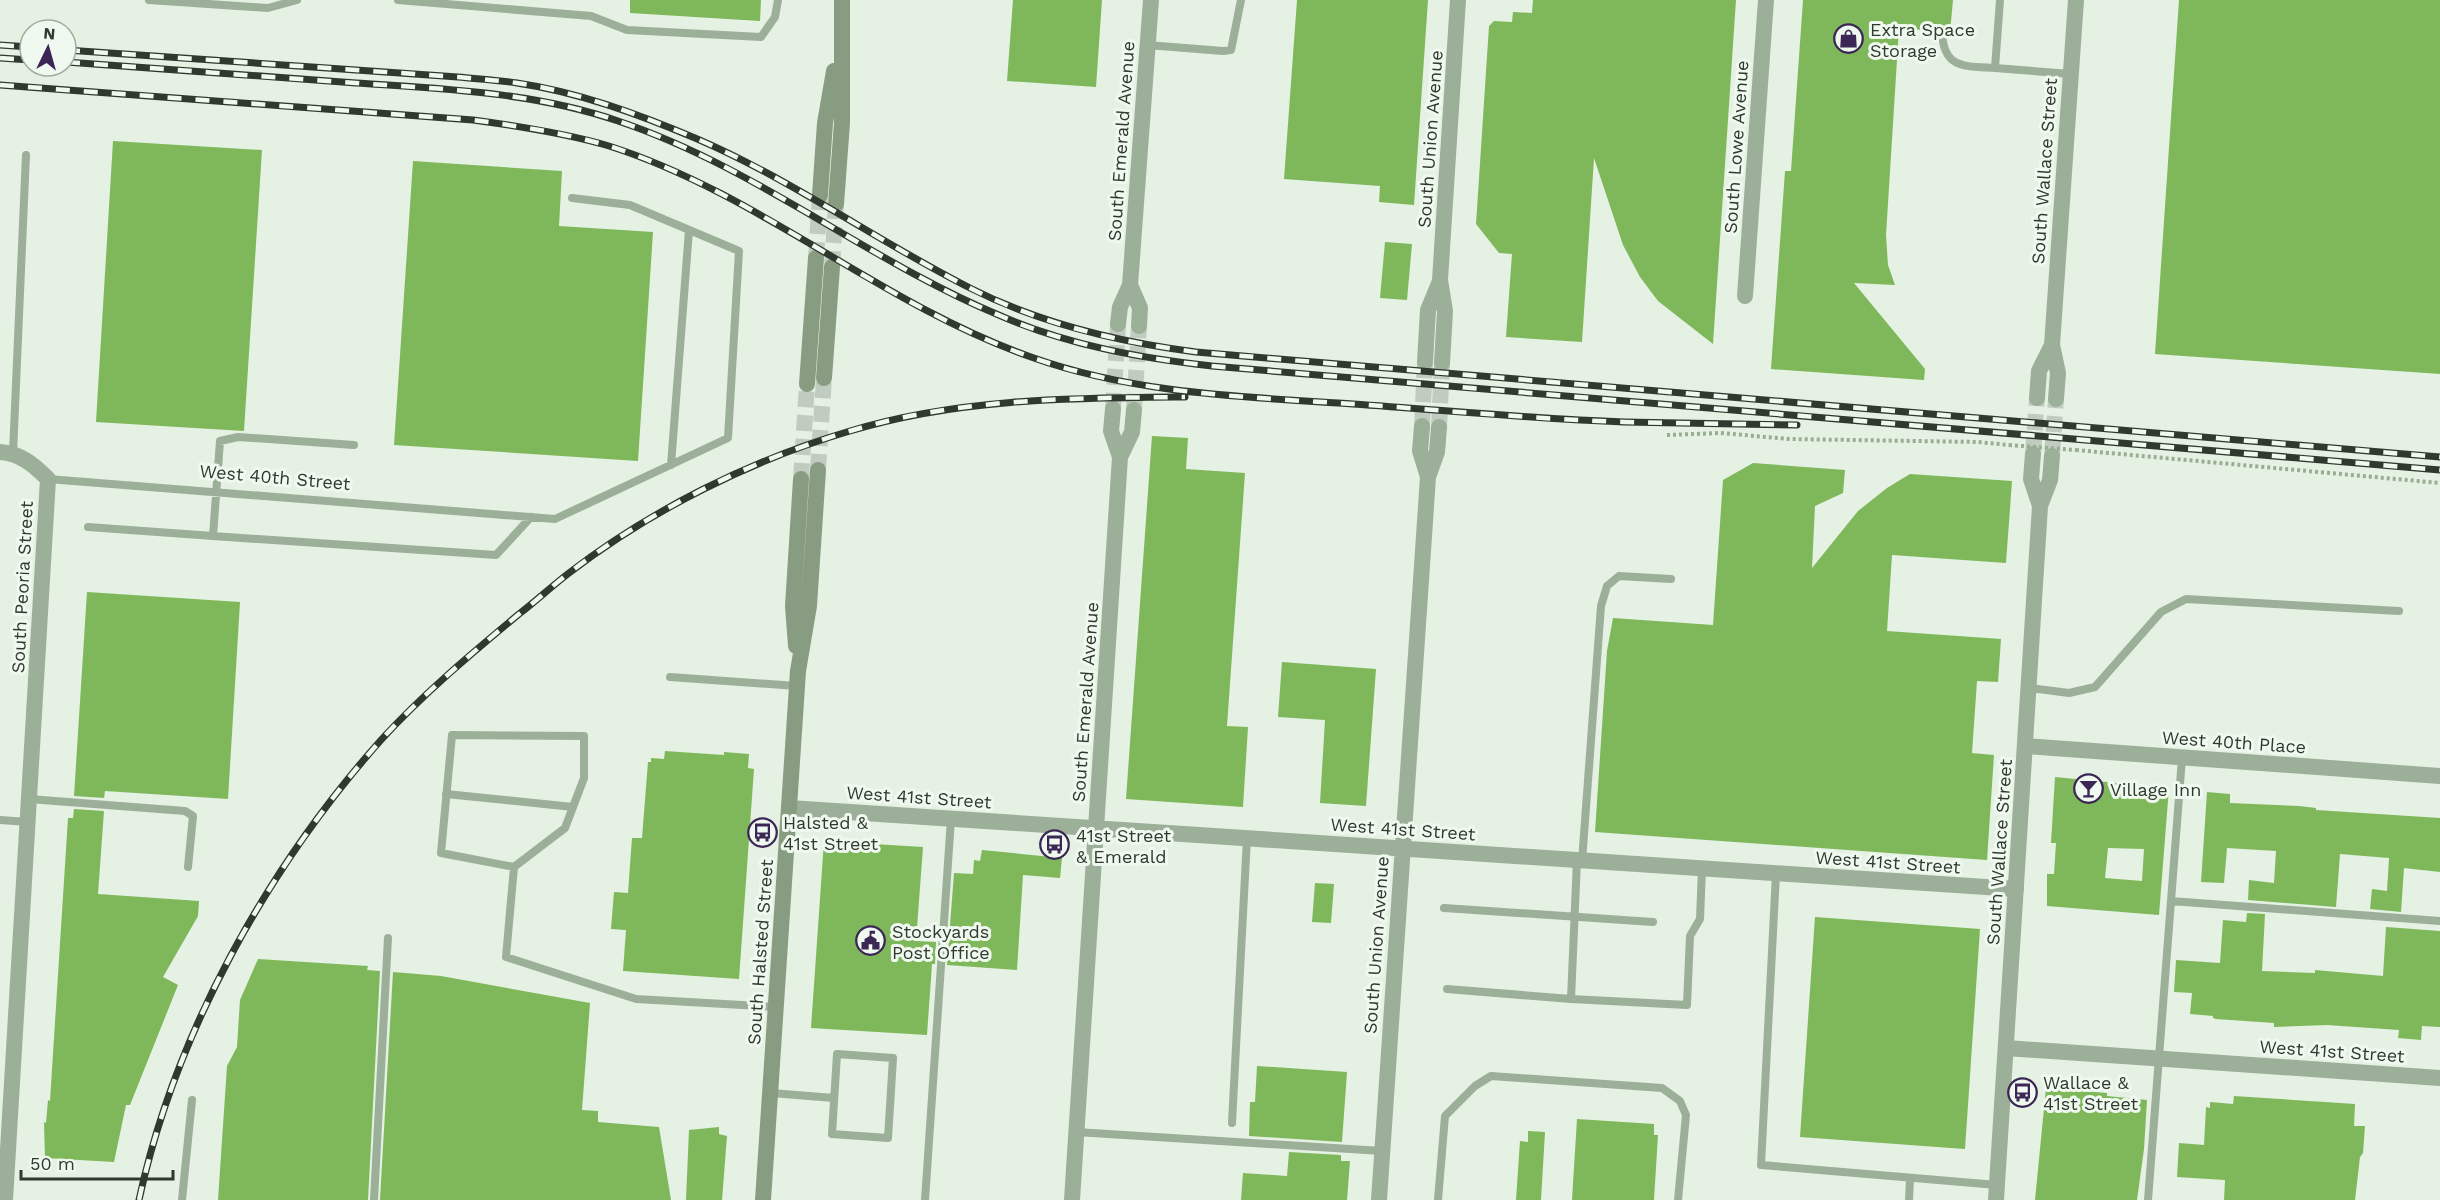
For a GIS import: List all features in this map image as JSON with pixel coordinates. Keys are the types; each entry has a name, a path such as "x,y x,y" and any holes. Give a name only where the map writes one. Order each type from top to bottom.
{"main road":[{"path":"836,204 842,123 842,0"},
{"path":"820,195 825,123 841,29"},
{"path":"807,384 816,258"},
{"path":"824,378 832,267"},
{"name":"South Halsted Street","path":"763,1200 798,679 809,606 818,470"},
{"name":"South Halsted Street","path":"798,679 793,606 801,479"}],"street":[{"name":"South Emerald Avenue","path":"1118,324 1120,307 1130,285 1150,0"},
{"name":"South Union Avenue","path":"1433,362 1445,311 1440,280 1458,0"},
{"name":"South Lowe Avenue","path":"1745,296 1766,0"},
{"name":"South Wallace Street","path":"2056,399 2058,373 2052,345 2076,0"},
{"name":"South Emerald Avenue","path":"1130,285 1140,308 1139,326"},
{"name":"South Wallace Street","path":"2037,398 2039,371 2052,345"},
{"name":"South Emerald Avenue","path":"1113,409 1111,431 1120,457"},
{"name":"South Emerald Avenue","path":"1072,1200 1120,457 1132,432 1134,410"},
{"name":"South Union Avenue","path":"1379,1200 1428,477 1420,451 1430,427"},
{"path":"6,453 34,465 48,479"},
{"name":"South Wallace Street","path":"2033,454 2031,479 2040,506"},
{"name":"South Wallace Street","path":"1996,1193 2040,506 2050,480 2052,456"},
{"name":"South Peoria Street","path":"5,1200 5,1106 28,822 48,479"},
{"name":"West 40th Place","path":"2026,746 2440,776"},
{"name":"West 41st Street","path":"789,808 2016,890"},
{"name":"West 41st Street","path":"2006,1048 2440,1078"}],"lane":[{"path":"143,0 268,8 297,0"},
{"path":"398,0 591,16 627,30 761,37 775,17 778,0"},
{"path":"1147,45 1231,50 1240,0"},
{"path":"1995,68 2000,0"},
{"path":"1942,32 1943,46 1947,56 1954,62 1967,67 2071,74"},
{"path":"6,453 26,155"},
{"path":"572,198 630,205 739,251 728,438 671,465 689,230"},
{"path":"213,536 220,441 238,437 354,445"},
{"name":"West 40th Street","path":"48,479 555,519 671,465"},
{"path":"88,527 496,555 531,517"},
{"path":"1571,999 1575,916 1595,666 1604,592 1619,576 1671,579"},
{"path":"2030,688 2069,693 2096,687 2161,612 2186,599 2399,610"},
{"path":"669,677 798,679"},
{"path":"514,867 441,853 452,735 584,736 584,778 565,828 514,867 506,957 636,999 776,1007"},
{"path":"2148,1200 2182,758"},
{"path":"446,794 573,807"},
{"path":"29,799 185,811 194,816 188,867"},
{"path":"925,1200 951,819"},
{"path":"0,820 28,822"},
{"path":"1232,1123 1247,838"},
{"path":"1447,989 1687,1005 1690,936 1700,919 1702,869"},
{"path":"1776,874 1761,1165 1910,1179 1996,1193"},
{"path":"2171,901 2440,921"},
{"path":"1444,908 1653,922"},
{"path":"374,1200 388,938"},
{"path":"837,1054 893,1058 888,1138 832,1134 834,1098 837,1054"},
{"path":"1438,1200 1445,1116 1475,1086 1491,1076 1662,1088 1680,1101 1686,1115 1678,1200"},
{"path":"771,1093 834,1098"},
{"path":"182,1200 192,1100"},
{"path":"1076,1132 1382,1151"},
{"path":"1909,1200 1910,1179"}],"path":[{"path":"1667,435 1721,433 1789,439 1978,442 2440,483"}],"building":[{"path":"630,0 761,0 760,21 630,13"},
{"path":"1013,0 1102,0 1096,87 1007,81"},
{"path":"1297,0 1428,0 1414,205 1379,202 1380,186 1284,179"},
{"path":"1533,0 1736,0 1713,344 1658,301 1640,277 1623,245 1594,158 1582,342 1506,337 1512,254 1499,253 1476,224 1489,26 1494,21 1512,22 1513,12 1532,13"},
{"path":"1803,0 1953,0 1950,32 1942,25 1938,26 1936,31 1899,28 1886,235 1888,265 1895,285 1854,283 1925,369 1924,380 1771,369 1785,171 1791,171"},
{"path":"2179,0 2440,0 2440,374 2155,354"},
{"path":"113,141 262,150 244,431 96,422"},
{"path":"413,161 562,171 559,226 653,232 638,461 394,445"},
{"path":"1385,242 1412,244 1407,300 1380,298"},
{"path":"1152,436 1188,438 1186,469 1245,473 1227,726 1248,727 1243,807 1126,799"},
{"path":"1753,463 1845,470 1843,493 1815,506 1812,568 1858,511 1887,488 1910,474 2012,481 2006,563 1892,555 1887,631 2001,639 1998,682 1977,681 1972,753 1994,755 1987,860 1595,832 1607,651 1613,618 1713,625 1723,480"},
{"path":"87,592 240,602 228,799 105,791 104,798 74,796"},
{"path":"1282,662 1376,669 1366,806 1320,803 1325,720 1278,717"},
{"path":"665,751 724,755 724,752 749,754 748,768 754,769 739,979 623,971 626,930 611,929 614,892 628,893 632,838 642,838 648,762 651,762 651,758 664,759"},
{"path":"2055,777 2169,788 2159,915 2047,906 2047,874 2054,874 2056,843 2051,843","holes":["2108,848 2144,849 2142,881 2105,878"]},
{"path":"2207,792 2230,794 2230,803 2299,806 2316,808 2316,810 2440,818 2440,872 2404,868 2401,912 2370,909 2372,889 2387,891 2389,858 2340,854 2336,907 2248,900 2249,880 2274,883 2276,851 2227,848 2224,883 2201,882"},
{"path":"74,809 104,811 98,894 199,901 198,916 163,977 178,985 130,1105 126,1105 114,1162 45,1158 44,1122 46,1123 48,1100 50,1101 68,818 73,818"},
{"name":"Stockyards Post Office","path":"824,841 923,847 916,941 936,942 935,964 932,964 927,1035 811,1028"},
{"path":"982,850 1062,858 1060,878 1023,875 1017,970 947,965 954,873 973,874 974,860 980,861"},
{"path":"1315,883 1334,884 1331,923 1312,922"},
{"path":"2247,913 2265,914 2262,971 2315,973 2315,970 2383,976 2386,927 2440,931 2440,1027 2422,1026 2421,1040 2398,1038 2399,1030 2327,1025 2274,1027 2274,1023 2216,1019 2213,1016 2190,1014 2192,993 2174,992 2176,960 2220,963 2223,920 2246,922"},
{"path":"1815,917 1980,929 1965,1149 1800,1137"},
{"path":"258,959 368,966 367,970 380,971 368,1200 218,1200 227,1066 237,1047 240,1000"},
{"path":"393,972 441,976 590,1003 582,1110 598,1111 598,1122 659,1127 671,1200 380,1200"},
{"path":"1257,1066 1347,1072 1342,1142 1249,1136 1250,1102 1255,1102"},
{"path":"2046,1088 2107,1093 2107,1096 2147,1100 2144,1149 2137,1200 2035,1200"},
{"path":"2234,1096 2355,1104 2354,1126 2365,1126 2355,1200 2224,1200 2225,1180 2177,1177 2179,1143 2204,1145 2206,1107 2210,1108 2210,1102 2233,1104"},
{"path":"1577,1119 1654,1124 1654,1135 1658,1135 1654,1200 1572,1200"},
{"path":"719,1127 719,1134 727,1136 722,1200 686,1200 689,1130"},
{"path":"1528,1131 1545,1132 1541,1200 1516,1200 1520,1141 1528,1142"},
{"path":"1289,1152 1341,1155 1341,1161 1350,1161 1347,1200 1241,1200 1243,1173 1287,1176"}],"tunnel":[{"path":"816,258 820,195"},
{"path":"832,267 836,204"},
{"path":"1113,409 1118,324"},
{"path":"1134,410 1139,326"},
{"path":"1422,426 1425,362"},
{"path":"1439,427 1442,363"},
{"path":"818,470 824,378"},
{"path":"801,479 807,384"},
{"path":"2033,454 2037,398"},
{"path":"2052,456 2056,399"}],"railway":[{"path":"0,45 18,46"},
{"path":"78,51 458,77 517,83 585,98 652,121 731,154 800,191 935,270 997,301 1080,330 1167,348 2440,457"},
{"path":"0,58 18,59"},
{"path":"78,63 488,93 586,111 669,140 717,163 765,188 904,269 1001,316 1052,335 1104,349 1158,359 1212,366 2440,470"},
{"path":"0,85 473,120 541,130 592,141 664,167 718,192 923,309 976,335 1031,357 1110,379 1231,396 1522,417 1624,422 1797,425"},
{"path":"139,1200 155,1137 176,1076 202,1015 231,955 264,897 301,842 340,789 397,723 465,659 569,573 634,528 703,489 776,457 850,431 891,420 974,406 1058,399 1185,397"}],"place":[{"name":"Extra Space Storage","path":"1849,39"},
{"name":"Village Inn","path":"2089,789"},
{"name":"Halsted & 41st Street","path":"762,832"},
{"name":"41st Street & Emerald","path":"1055,845"},
{"name":"Stockyards Post Office","path":"871,941"},
{"name":"Wallace & 41st Street","path":"2022,1092"}]}
